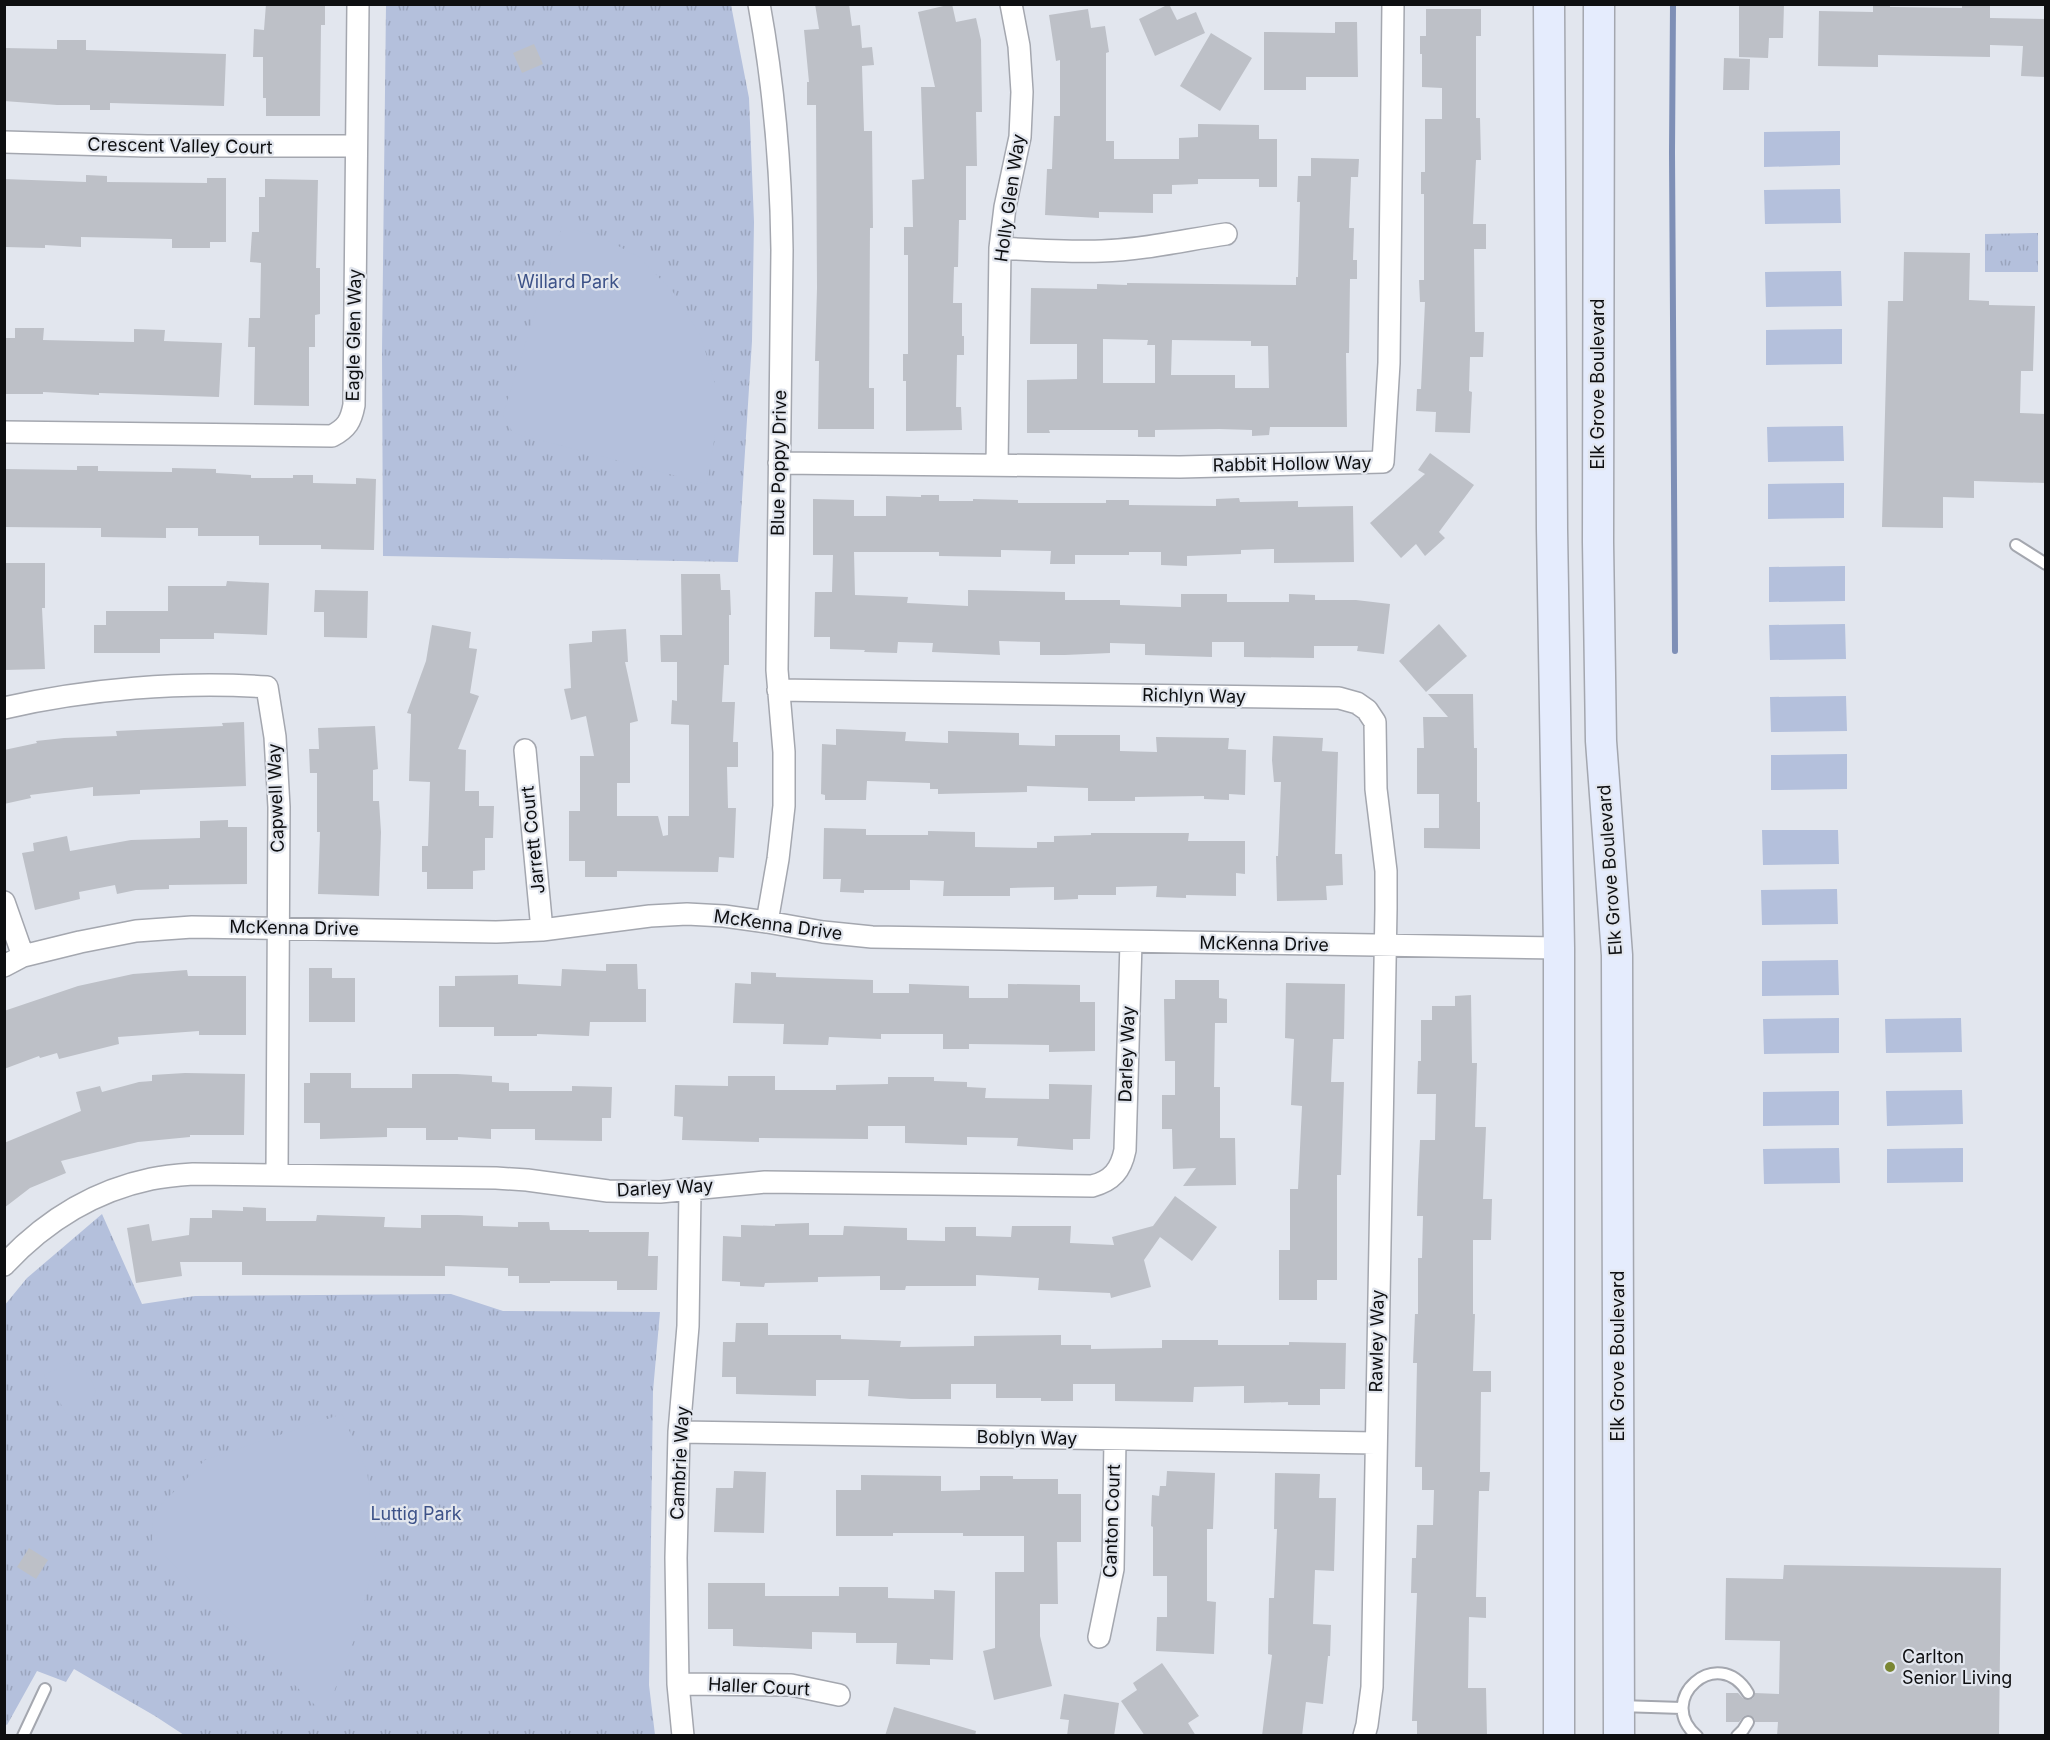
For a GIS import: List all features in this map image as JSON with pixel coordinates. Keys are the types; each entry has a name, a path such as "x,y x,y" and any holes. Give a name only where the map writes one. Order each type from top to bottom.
{"main road":[{"path":"1549,4 1552,530 1558,948 1559,1736"},
{"name":"Elk Grove Boulevard","path":"1599,4 1600,741 1617,955 1619,1736"}],"street":[{"name":"Eagle Glen Way","path":"4,432 332,436 343,430 351,420 354,405 358,4"},
{"name":"Blue Poppy Drive","path":"759,4 775,111 781,195 778,690 784,753 784,806 767,922"},
{"name":"Holly Glen Way","path":"997,465 1000,248 1005,207 1020,137 1022,92 1019,46 1011,4"},
{"name":"Rabbit Hollow Way","path":"779,463 1180,467 1383,462 1389,363 1393,4"},
{"name":"Crescent Valley Court","path":"4,142 147,146 356,146"},
{"path":"1000,248 1102,251 1139,248 1226,234"},
{"name":"Capwell Way","path":"4,708 43,699 92,692 222,684 267,687 275,737 279,807 276,1174"},
{"name":"Richlyn Way","path":"778,690 1339,698 1357,703 1371,716 1376,729 1376,789 1386,871 1386,946"},
{"name":"Jarrett Court","path":"525,750 542,930"},
{"path":"4,902 14,961"},
{"name":"McKenna Drive","path":"14,961 136,931 192,927 496,932 542,930 650,916 687,914 724,916 823,932 872,937 1558,948"},
{"name":"Darley Way","path":"4,1265 40,1231 74,1207 112,1190 152,1178 193,1174 496,1178 608,1191 660,1192 765,1182 1080,1186 1103,1183 1118,1170 1125,1150 1131,942"},
{"name":"Rawley Way","path":"1364,1736 1372,1687 1386,946"},
{"name":"Cambrie Way","path":"683,1736 678,1684 676,1558 679,1432 688,1326 690,1190"},
{"name":"Boblyn Way","path":"679,1432 1375,1443"},
{"name":"Canton Court","path":"1099,1637 1113,1569 1115,1439"},
{"name":"Haller Court","path":"678,1684 790,1685 838,1695"}],"lane":[{"path":"2016,545 2046,564"},
{"path":"1697,1736 1685,1720 1683,1708 1684,1698 1696,1680 1717,1673 1727,1675 1737,1680 1748,1693"},
{"path":"23,1736 45,1689"},
{"path":"1620,1706 1683,1708"},
{"path":"1737,1736 1748,1722"}],"green space":[{"name":"Willard Park","path":"386,5 731,5 749,98 754,222 752,341 738,562 383,556 382,351"},
{"path":"1840,131 1840,165 1764,167 1764,132"},
{"path":"1840,189 1841,223 1765,224 1764,190"},
{"path":"562,226 605,239 639,257 673,292 701,337 715,384 715,435 707,484 513,433 503,415"},
{"path":"2038,233 2038,272 1985,272 1985,234"},
{"path":"1841,271 1842,306 1766,307 1765,272"},
{"path":"1842,329 1842,364 1766,365 1766,330"},
{"path":"1843,426 1844,461 1768,462 1767,427"},
{"path":"1844,483 1844,518 1768,519 1768,484"},
{"path":"1845,566 1845,601 1769,602 1769,567"},
{"path":"1845,624 1846,659 1770,660 1769,625"},
{"path":"1846,696 1847,731 1771,732 1770,697"},
{"path":"1847,754 1847,789 1771,790 1771,755"},
{"path":"1762,830 1838,830 1839,864 1763,865"},
{"path":"1837,889 1838,924 1762,925 1761,890"},
{"path":"1838,960 1839,995 1762,996 1762,961"},
{"path":"1839,1018 1839,1053 1764,1054 1763,1019"},
{"path":"1961,1018 1962,1052 1886,1053 1885,1019"},
{"path":"1962,1090 1963,1124 1887,1126 1886,1091"},
{"path":"1839,1091 1839,1125 1763,1126 1763,1092"},
{"path":"1839,1148 1840,1183 1764,1184 1763,1149"},
{"path":"1963,1148 1963,1182 1887,1183 1887,1149"},
{"name":"Luttig Park","path":"102,1214 142,1304 195,1296 451,1294 503,1311 660,1312 653,1391 649,1685 655,1735 184,1735 74,1669 66,1682 37,1671 7,1725 5,1724 4,1306 27,1278"},
{"path":"69,1363 89,1376 96,1390 89,1403 69,1418 44,1375"},
{"path":"342,1414 367,1471 377,1552 356,1635 325,1715 152,1543 153,1513 205,1460"}],"building":[{"path":"266,4 325,5 325,25 321,25 320,116 266,116 266,98 263,98 263,57 253,57 254,29 264,30"},
{"path":"815,4 849,4 852,26 860,25 862,48 872,47 874,65 862,66 864,131 872,131 873,228 870,228 869,388 874,388 874,429 818,429 819,361 815,361 816,105 807,105 807,82 809,82 804,30 819,29"},
{"path":"952,4 956,22 976,18 981,40 982,112 976,112 977,166 966,166 966,220 959,220 958,267 954,267 953,303 962,303 962,336 964,336 964,355 957,355 956,407 961,407 962,430 906,431 906,381 903,381 903,354 908,354 908,255 904,255 904,227 913,227 912,180 924,179 921,87 935,87 918,12"},
{"path":"1169,4 1177,20 1196,12 1205,33 1155,56 1139,19"},
{"path":"1739,4 1784,4 1783,38 1769,38 1768,58 1739,57"},
{"path":"1873,4 1890,4 1890,7 1962,8 1962,4 1990,4 1990,18 2046,19 2046,77 2021,76 2023,46 1990,45 1990,57 1878,55 1878,67 1818,66 1819,11 1873,12"},
{"path":"1088,9 1091,28 1105,26 1109,52 1106,53 1106,141 1114,141 1114,159 1179,159 1179,138 1198,137 1198,124 1259,125 1259,139 1277,139 1277,187 1259,187 1259,179 1198,179 1198,184 1172,185 1172,194 1153,194 1153,213 1099,212 1099,218 1045,215 1047,169 1052,169 1054,116 1060,116 1060,60 1056,61 1049,15"},
{"path":"1426,9 1481,9 1481,36 1476,36 1476,118 1480,118 1481,160 1476,160 1473,224 1486,224 1486,249 1474,249 1475,332 1484,332 1483,357 1470,357 1469,391 1472,392 1470,433 1435,432 1436,412 1416,411 1417,389 1421,389 1425,302 1420,302 1419,280 1424,280 1424,194 1421,194 1421,172 1425,172 1425,119 1442,119 1442,88 1422,87 1420,36 1426,36"},
{"path":"1335,22 1357,22 1358,77 1306,77 1306,90 1264,90 1264,32 1335,33"},
{"path":"1211,33 1252,58 1220,111 1180,86"},
{"path":"57,40 86,40 86,50 226,54 224,106 110,103 110,110 90,110 90,105 4,101 4,48 57,49"},
{"path":"534,44 543,64 522,73 513,53"},
{"path":"1724,58 1750,59 1749,90 1723,90"},
{"path":"1311,158 1359,159 1358,177 1351,177 1349,228 1354,228 1353,260 1357,260 1357,279 1350,279 1349,353 1346,353 1347,427 1270,427 1269,435 1252,436 1252,430 1219,429 1155,430 1155,437 1138,437 1138,430 1049,430 1050,433 1027,433 1027,380 1077,379 1077,344 1030,344 1031,288 1097,289 1097,284 1127,285 1127,283 1296,285 1300,202 1297,202 1298,176 1311,176","holes":["1103,339 1148,340 1147,345 1155,345 1155,383 1103,383","1172,340 1251,341 1251,346 1268,346 1269,388 1235,388 1235,375 1171,375"]},
{"path":"86,175 107,176 107,182 207,183 207,178 226,178 226,242 210,242 210,248 172,248 172,239 81,237 81,247 45,245 45,248 5,247 4,179 86,182"},
{"path":"265,179 318,180 316,268 320,268 320,314 315,315 315,347 309,347 309,406 254,405 255,347 248,347 249,318 260,318 261,263 250,262 252,232 259,232 259,197 265,197"},
{"path":"1904,252 1970,253 1969,300 1989,301 1989,305 2035,306 2033,371 2021,371 2020,413 2046,414 2046,483 1974,481 1974,498 1943,497 1943,528 1882,527 1888,301 1903,301"},
{"path":"15,328 44,328 43,340 134,342 134,329 165,330 164,341 222,343 219,397 43,392 43,394 4,394 4,338 15,338"},
{"path":"1430,453 1474,485 1439,532 1445,538 1425,556 1416,544 1401,558 1370,523 1425,474 1418,470"},
{"path":"77,466 98,466 98,471 172,472 172,468 216,469 216,473 251,475 251,478 293,478 293,475 313,475 313,483 356,484 356,478 376,479 374,550 321,549 321,545 259,545 259,536 198,536 198,528 166,528 166,538 101,537 101,528 4,527 4,469 77,470"},
{"path":"921,495 939,495 939,501 973,501 973,499 1018,500 1018,503 1106,503 1106,500 1129,500 1129,505 1216,506 1216,499 1239,498 1240,502 1298,501 1298,507 1353,506 1354,562 1274,563 1274,549 1241,550 1241,554 1187,556 1187,566 1161,565 1161,552 1129,552 1129,555 1075,555 1075,564 1050,564 1051,551 1001,550 1001,557 939,556 939,552 854,552 855,595 908,597 907,603 968,606 968,590 1065,592 1065,600 1120,600 1120,605 1181,607 1181,594 1227,594 1227,602 1289,602 1289,594 1315,595 1315,600 1356,600 1390,604 1384,654 1357,651 1358,646 1314,646 1314,658 1244,657 1244,642 1212,642 1212,657 1145,655 1145,644 1110,643 1110,653 1065,655 1040,655 1040,642 999,641 1000,655 932,652 933,643 898,642 897,653 830,649 830,637 814,637 815,592 832,592 833,555 813,555 813,499 854,500 854,516 886,516 886,496 921,497"},
{"path":"5,563 45,563 45,608 42,608 45,669 4,670"},
{"path":"681,574 720,574 721,590 730,590 729,665 724,665 722,702 735,702 733,742 738,742 738,767 727,767 728,808 736,808 734,858 719,857 718,872 617,871 617,877 585,877 585,861 569,861 569,811 580,811 580,756 594,756 586,716 571,720 564,689 571,688 569,644 592,642 592,631 626,629 628,662 625,662 638,721 630,723 630,783 617,783 617,816 658,816 663,836 668,835 668,816 689,816 689,725 671,724 672,700 677,701 677,662 661,662 660,635 682,635"},
{"path":"227,581 269,583 267,635 214,633 214,639 160,639 160,653 94,653 94,625 106,625 106,611 168,611 168,586 226,586"},
{"path":"315,590 368,591 367,638 324,637 324,612 314,612"},
{"path":"1439,624 1467,656 1426,692 1399,661"},
{"path":"432,625 471,632 469,648 477,649 470,693 479,696 458,749 466,750 465,791 479,791 479,806 494,806 493,838 485,838 485,870 473,871 473,889 427,889 427,872 422,872 422,846 428,846 430,782 409,781 411,714 407,713 426,661"},
{"path":"1428,694 1473,694 1474,748 1477,748 1477,802 1480,802 1480,849 1424,848 1424,828 1439,828 1439,794 1417,794 1417,748 1424,748 1423,717 1448,717"},
{"path":"244,722 246,786 140,790 140,794 93,796 93,787 30,795 31,798 4,804 4,750 37,743 36,741 117,736 116,731 223,726 222,723"},
{"path":"375,726 378,769 373,770 373,801 379,801 381,832 379,896 318,894 320,832 317,832 317,773 310,773 309,749 319,749 318,728"},
{"path":"836,729 906,732 905,741 948,743 948,731 1019,733 1019,745 1055,746 1055,735 1120,735 1120,751 1157,752 1156,737 1229,738 1228,749 1246,750 1245,795 1229,794 1229,800 1204,799 1204,796 1135,797 1135,801 1088,801 1088,788 1027,786 1027,792 938,794 938,789 930,789 930,783 867,781 866,800 825,800 825,795 821,794 822,744 836,745"},
{"path":"1273,736 1323,738 1322,751 1338,752 1335,854 1342,854 1343,885 1326,886 1327,900 1277,901 1276,856 1278,856 1281,782 1274,782"},
{"path":"228,820 228,827 247,827 247,884 169,885 169,889 136,890 117,894 115,885 79,892 80,899 35,910 22,853 34,851 33,843 67,836 70,851 131,840 200,838 200,821"},
{"path":"824,828 866,829 866,835 928,835 928,831 975,832 975,847 1037,848 1037,842 1054,842 1054,836 1091,835 1091,833 1189,833 1188,841 1245,841 1245,874 1236,873 1236,896 1156,897 1157,886 1116,887 1116,895 1078,895 1078,899 1054,900 1054,887 1010,888 1010,896 943,896 944,881 910,880 910,890 840,892 841,879 823,879"},
{"path":"606,964 637,964 638,989 646,989 646,1022 590,1022 589,1036 537,1034 537,1036 494,1036 494,1027 439,1027 439,986 455,986 455,976 518,975 518,984 561,986 562,969 606,971"},
{"path":"309,968 332,968 332,978 355,978 355,1022 309,1022"},
{"path":"187,970 188,976 246,976 246,1035 199,1035 199,1031 118,1037 119,1044 59,1059 57,1053 40,1058 39,1056 4,1069 4,1011 78,986 133,974"},
{"path":"751,972 776,973 776,977 873,980 873,993 909,993 909,984 969,986 969,998 1008,998 1008,984 1080,985 1080,1002 1095,1002 1095,1051 1049,1052 1049,1045 969,1044 969,1049 943,1049 943,1034 881,1034 881,1039 829,1037 828,1045 783,1044 784,1024 733,1023 735,983 751,984"},
{"path":"1175,980 1219,980 1219,998 1227,999 1227,1023 1215,1023 1214,1087 1220,1087 1220,1138 1235,1138 1236,1185 1183,1186 1196,1168 1173,1169 1172,1129 1162,1129 1162,1095 1175,1095 1175,1061 1165,1061 1164,999 1175,999"},
{"path":"1286,983 1345,984 1344,1039 1333,1039 1331,1082 1344,1082 1341,1175 1337,1175 1337,1280 1317,1280 1317,1300 1279,1300 1279,1250 1290,1250 1290,1189 1298,1189 1302,1106 1291,1105 1294,1039 1285,1038"},
{"path":"1471,995 1472,1063 1477,1063 1475,1127 1486,1127 1483,1199 1492,1199 1491,1240 1473,1240 1473,1314 1475,1314 1473,1371 1491,1371 1491,1392 1481,1392 1480,1472 1490,1472 1489,1491 1479,1491 1476,1597 1486,1597 1486,1618 1469,1617 1468,1688 1486,1688 1487,1736 1417,1736 1417,1721 1412,1721 1417,1593 1411,1593 1412,1558 1416,1558 1417,1525 1433,1525 1434,1490 1422,1490 1422,1467 1415,1467 1417,1363 1413,1363 1415,1314 1418,1314 1418,1258 1422,1258 1423,1216 1417,1216 1418,1182 1420,1140 1435,1140 1436,1094 1417,1094 1418,1061 1421,1061 1421,1020 1432,1020 1432,1006 1455,1006 1455,996"},
{"path":"310,1073 351,1073 351,1088 412,1088 412,1074 492,1076 492,1082 509,1083 509,1091 572,1091 572,1086 612,1087 611,1118 602,1118 602,1141 535,1140 535,1129 491,1129 491,1139 458,1137 458,1140 426,1140 426,1128 387,1128 387,1137 320,1139 320,1123 304,1123 304,1083 310,1083"},
{"path":"245,1074 244,1135 190,1135 190,1137 138,1142 61,1161 66,1173 30,1188 4,1208 4,1143 81,1111 76,1092 100,1086 102,1092 139,1082 152,1081 152,1075"},
{"path":"728,1076 775,1076 775,1090 836,1090 836,1085 888,1084 888,1077 934,1077 934,1081 967,1082 967,1087 986,1088 985,1098 1049,1099 1049,1084 1092,1085 1090,1139 1073,1139 1073,1150 1017,1146 1018,1138 967,1137 967,1145 905,1143 905,1126 868,1126 868,1139 759,1138 759,1142 682,1140 683,1117 674,1116 675,1085 728,1086"},
{"path":"1175,1196 1217,1227 1192,1261 1160,1237 1144,1260 1151,1287 1111,1298 1110,1293 1038,1290 1039,1278 976,1275 976,1286 906,1286 905,1290 880,1290 880,1276 818,1277 818,1282 765,1283 764,1287 740,1286 740,1282 722,1281 723,1236 741,1237 741,1225 775,1226 775,1224 809,1223 809,1235 843,1235 844,1226 907,1228 907,1240 945,1241 945,1227 976,1227 976,1236 1011,1237 1012,1226 1071,1226 1070,1243 1114,1245 1112,1237 1153,1226"},
{"path":"243,1207 266,1208 266,1221 316,1221 317,1215 385,1217 384,1227 421,1228 421,1215 458,1215 483,1216 483,1226 518,1227 518,1222 549,1222 550,1230 649,1232 648,1256 658,1256 657,1290 617,1290 617,1281 519,1283 519,1276 508,1276 508,1268 445,1266 445,1276 242,1275 242,1262 180,1262 182,1276 136,1283 127,1228 149,1224 152,1241 189,1235 190,1218 212,1218 212,1210 243,1211"},
{"path":"736,1323 768,1323 768,1335 841,1335 841,1339 901,1341 900,1347 974,1346 974,1336 1061,1335 1061,1345 1091,1345 1091,1349 1162,1348 1162,1340 1218,1340 1218,1345 1289,1345 1289,1342 1346,1343 1345,1389 1320,1389 1320,1405 1288,1405 1288,1402 1244,1403 1244,1386 1194,1387 1193,1402 1115,1401 1115,1384 1073,1384 1073,1401 996,1398 996,1384 951,1384 951,1399 868,1396 869,1380 816,1380 816,1396 736,1394 736,1377 722,1377 723,1342 735,1342"},
{"path":"734,1471 766,1472 764,1533 714,1532 716,1488 733,1488"},
{"path":"1167,1471 1215,1473 1213,1529 1207,1529 1207,1601 1216,1602 1214,1654 1156,1651 1157,1617 1167,1617 1167,1576 1153,1576 1152,1495 1159,1496 1160,1486 1166,1486"},
{"path":"1275,1473 1320,1474 1319,1498 1336,1498 1334,1571 1315,1570 1313,1624 1331,1625 1330,1656 1328,1656 1323,1704 1306,1702 1302,1736 1262,1736 1272,1655 1268,1654 1269,1598 1274,1598 1277,1529 1274,1529"},
{"path":"861,1475 941,1476 941,1491 980,1490 980,1476 1058,1479 1058,1494 1081,1494 1081,1542 1057,1542 1058,1604 1040,1604 1040,1636 1052,1686 994,1700 983,1651 995,1648 995,1572 1024,1572 1024,1536 893,1533 893,1536 836,1536 836,1490 861,1490"},
{"path":"29,1548 48,1560 36,1579 17,1567"},
{"name":"Carlton Senior Living","path":"1784,1565 2001,1568 1999,1736 1777,1736 1778,1722 1755,1722 1754,1718 1749,1715 1744,1716 1739,1722 1726,1722 1726,1693 1738,1693 1749,1700 1755,1693 1779,1694 1780,1641 1725,1640 1726,1578 1783,1579"},
{"path":"708,1583 765,1583 765,1596 839,1596 839,1587 888,1587 888,1598 934,1599 934,1590 955,1591 953,1660 930,1659 930,1665 896,1664 897,1643 856,1643 856,1633 812,1632 812,1649 733,1646 733,1629 708,1629"},
{"path":"1162,1663 1199,1716 1188,1723 1196,1736 1145,1736 1121,1701 1137,1690 1133,1683"},
{"path":"1064,1694 1119,1703 1114,1736 1067,1736 1069,1720 1060,1719"},
{"path":"894,1707 976,1731 975,1736 885,1736"}],"waterway":[{"path":"1673,4 1675,651"}],"place":[{"name":"Carlton Senior Living","path":"1890,1667"}]}
